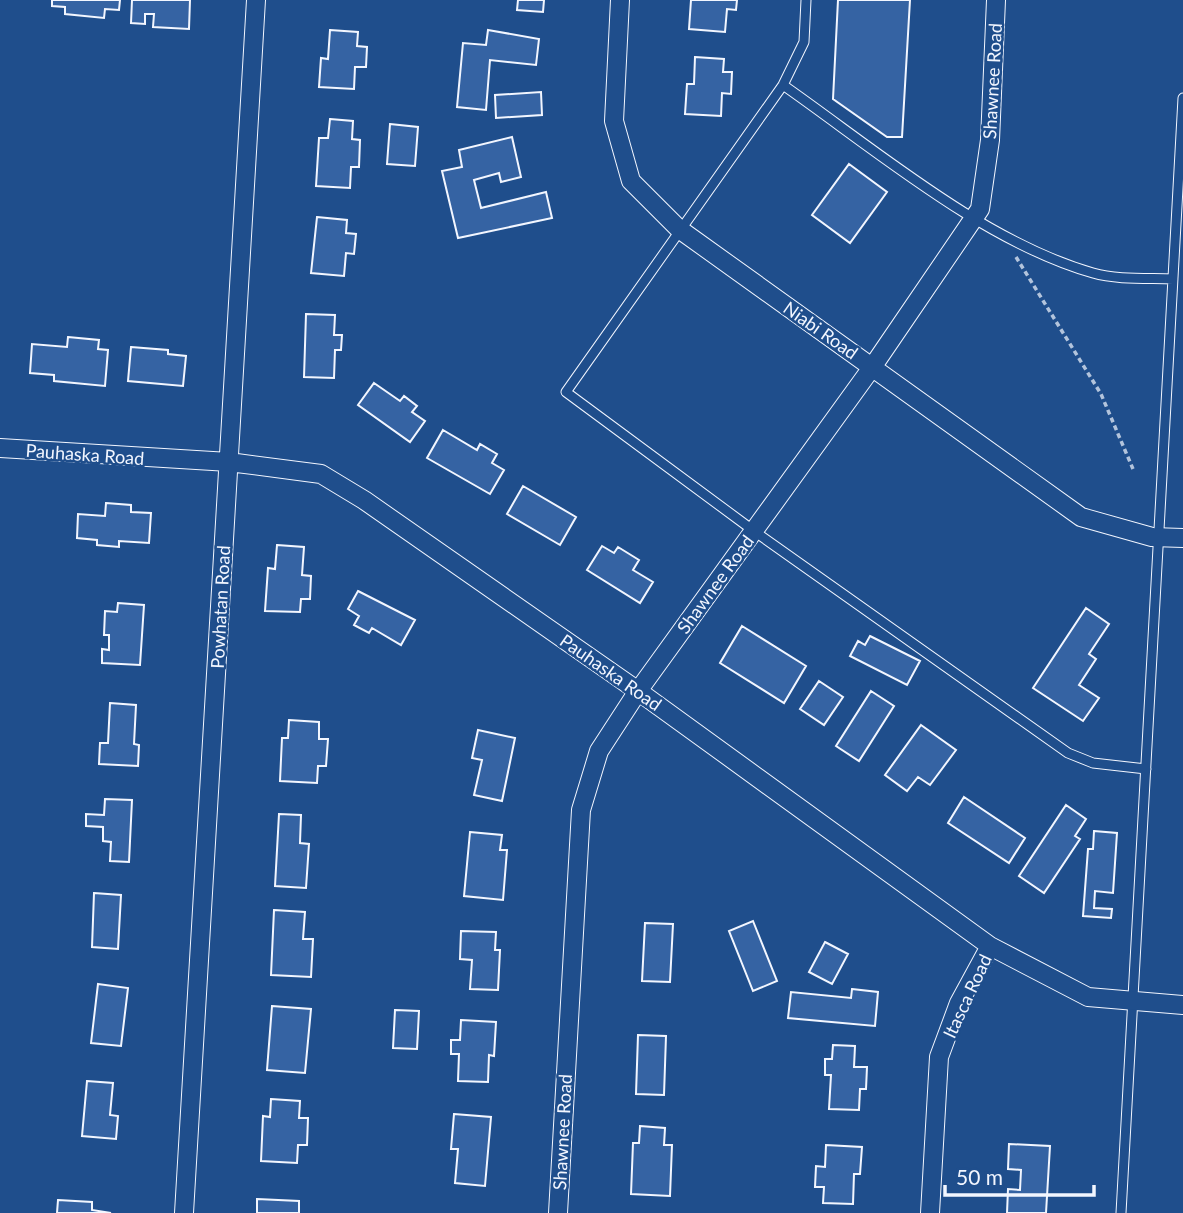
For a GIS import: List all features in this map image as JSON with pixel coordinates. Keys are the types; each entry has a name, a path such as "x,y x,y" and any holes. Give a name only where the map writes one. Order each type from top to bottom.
{"street":[{"name":"Powhatan Road","path":"184,1213 256,0"},
{"name":"Niabi Road","path":"620,0 614,121 631,181 679,229 1081,517 1159,537 1183,538"},
{"name":"Shawnee Road","path":"558,1213 580,810 599,751 638,691 873,366 980,209 990,140 996,0"},
{"name":"Pauhaska Road","path":"0,448 229,463 321,474 363,500 638,691 990,946 1088,997 1183,1005"},
{"name":"Itasca Road","path":"930,1213 939,1057 959,1003 990,946"}],"lane":[{"path":"806,0 804,43 783,85 566,392 754,531 1068,752 1093,763 1146,769"},
{"path":"783,85 974,218 1060,262 1096,274 1173,279"},
{"path":"1121,1213 1183,98"}],"path":[{"path":"1000,232 1101,394 1133,469"}],"building":[{"path":"52,0 120,0 119,10 105,9 104,18 65,14 65,7 52,6"},
{"path":"132,0 190,0 189,29 153,27 154,14 145,14 145,24 131,23"},
{"path":"518,0 544,0 543,12 517,10"},
{"path":"691,0 737,0 736,10 727,9 725,32 689,29"},
{"path":"838,0 910,0 902,137 887,137 833,99"},
{"path":"330,30 358,32 357,46 367,47 366,67 355,67 354,89 319,87 321,58 328,59"},
{"path":"488,30 539,39 536,65 490,60 486,110 457,107 463,43 486,45"},
{"path":"695,57 724,59 723,72 732,72 731,94 722,93 721,116 685,114 687,84 694,84"},
{"path":"541,92 542,115 496,118 495,95"},
{"path":"330,119 353,121 352,139 360,140 359,167 351,167 350,188 316,186 319,138 328,138"},
{"path":"390,124 418,127 415,166 387,164"},
{"path":"512,137 521,177 501,182 499,173 474,180 481,208 546,192 552,218 458,238 442,171 462,167 459,150"},
{"path":"849,164 887,192 850,243 812,215"},
{"path":"317,217 347,220 346,233 356,234 354,254 346,253 344,276 311,273"},
{"path":"306,314 335,315 334,335 342,335 341,350 335,350 334,378 304,377"},
{"path":"68,337 99,340 98,349 108,350 105,386 54,381 54,375 30,373 32,344 67,347"},
{"path":"131,347 168,350 168,354 186,356 183,386 128,381"},
{"path":"374,383 400,401 404,396 417,406 412,412 425,421 410,442 358,405"},
{"path":"443,430 477,450 480,444 497,454 492,463 504,470 490,494 427,458"},
{"path":"523,486 576,517 560,545 507,514"},
{"path":"106,503 131,505 131,512 151,513 149,543 119,541 119,547 97,545 97,540 77,538 78,514 105,516"},
{"path":"277,545 304,547 302,575 311,576 310,599 301,599 300,612 265,611 268,568 275,569"},
{"path":"602,546 614,553 618,547 639,560 633,570 653,582 640,603 587,570"},
{"path":"358,591 415,620 401,645 372,628 369,633 354,625 359,616 348,609"},
{"path":"118,603 144,605 140,665 102,663 102,649 109,650 109,635 104,635 105,611 117,612"},
{"path":"1086,608 1109,624 1089,654 1096,659 1079,685 1099,698 1083,721 1033,688"},
{"path":"742,626 806,666 784,703 720,663"},
{"path":"870,636 920,661 907,685 850,656 858,641 865,645"},
{"path":"819,681 843,697 824,725 800,709"},
{"path":"871,691 894,706 859,761 836,746"},
{"path":"110,703 136,705 134,744 139,745 138,766 99,764 100,743 108,743"},
{"path":"289,720 319,722 319,739 328,739 326,766 318,766 317,783 280,781 282,738 288,738"},
{"path":"921,725 956,750 930,785 918,777 907,791 885,775"},
{"path":"478,730 515,738 502,801 474,795 482,760 472,758"},
{"path":"964,797 1025,838 1009,863 948,823"},
{"path":"105,799 132,800 129,862 110,861 111,842 103,841 103,827 86,826 86,814 104,815"},
{"path":"1066,805 1086,819 1075,836 1080,839 1044,893 1019,876"},
{"path":"279,814 301,815 300,843 309,844 306,888 275,886"},
{"path":"1094,831 1117,833 1113,893 1095,891 1094,908 1112,909 1111,918 1083,916 1088,849 1093,849"},
{"path":"470,832 502,835 500,850 507,850 503,900 464,896"},
{"path":"94,893 121,895 118,949 92,947"},
{"path":"274,910 305,912 303,939 313,939 311,977 271,975"},
{"path":"753,921 777,981 753,991 729,931"},
{"path":"645,923 673,924 670,982 642,981"},
{"path":"461,931 496,932 495,950 500,950 498,990 470,989 472,960 460,959"},
{"path":"825,942 848,954 832,984 809,972"},
{"path":"98,984 128,988 121,1046 91,1043"},
{"path":"852,989 878,992 875,1026 788,1018 791,992 851,998"},
{"path":"272,1006 311,1009 305,1073 267,1070"},
{"path":"395,1010 419,1011 417,1049 393,1048"},
{"path":"461,1020 496,1022 494,1056 489,1055 488,1082 458,1081 459,1054 451,1054 451,1040 460,1040"},
{"path":"638,1035 666,1036 664,1095 636,1094"},
{"path":"833,1045 855,1046 854,1067 867,1067 866,1089 860,1089 859,1110 829,1109 831,1075 825,1075 825,1059 832,1059"},
{"path":"87,1081 113,1083 110,1115 118,1116 116,1139 82,1136"},
{"path":"271,1099 300,1101 299,1118 308,1118 307,1145 298,1145 297,1163 261,1161 263,1116 270,1117"},
{"path":"454,1114 491,1117 485,1186 455,1183 458,1149 451,1149"},
{"path":"640,1126 665,1128 664,1145 672,1145 670,1196 631,1194 633,1143 639,1143"},
{"path":"1009,1144 1050,1146 1046,1213 1007,1213 1008,1189 1020,1190 1021,1170 1008,1169"},
{"path":"826,1145 862,1147 860,1174 854,1174 853,1204 823,1203 824,1187 815,1187 816,1166 825,1167"},
{"path":"257,1199 299,1201 299,1213 257,1213"},
{"path":"58,1200 92,1202 92,1210 111,1213 57,1213"}]}
